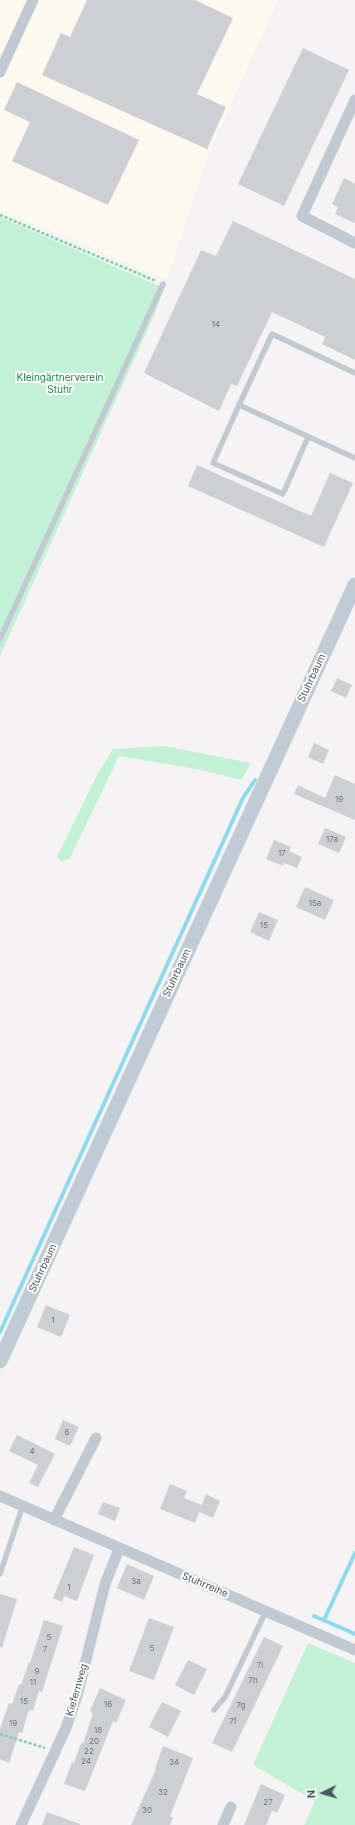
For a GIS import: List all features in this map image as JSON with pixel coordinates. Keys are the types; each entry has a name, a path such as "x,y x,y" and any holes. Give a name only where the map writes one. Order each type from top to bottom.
{"street":[{"path":"0,72 33,0"},
{"path":"355,100 302,216 355,242"},
{"name":"Stuhrbaum","path":"0,1361 355,585"},
{"path":"54,1520 96,1438"},
{"name":"Stuhrreihe","path":"0,1496 119,1549 355,1650"},
{"name":"Kiefernweg","path":"21,1825 66,1728 77,1696 105,1584 119,1549"},
{"path":"223,1825 231,1807"}],"lane":[{"path":"0,639 163,284"},
{"path":"308,437 283,494 213,463 272,334 355,373"},
{"path":"239,405 355,458"},
{"path":"0,1574 22,1505"},
{"path":"214,1710 225,1697 266,1611"}],"path":[{"path":"0,215 163,284"},
{"path":"0,1734 56,1751"}],"shaded area":[{"path":"0,0 278,0 208,155 167,280 70,238 0,211"}],"green space":[{"name":"Kleingärtnerverein Stuhr","path":"0,217 164,288 156,311 0,656"},
{"path":"164,746 251,763 242,780 201,770 119,756 70,858 62,862 57,857 98,773 113,749"},
{"path":"308,1643 355,1663 355,1825 304,1825 315,1801 253,1765"}],"building":[{"path":"87,0 195,0 233,18 197,94 226,107 207,149 42,75 61,33 70,37"},
{"path":"303,48 349,70 284,206 238,184"},
{"path":"17,82 139,140 108,205 12,161 30,122 4,110"},
{"path":"344,178 355,184 355,223 335,214 338,207 332,204"},
{"path":"233,221 355,279 355,360 322,344 325,337 272,312 237,386 231,384 219,411 144,373 201,250 216,256"},
{"path":"197,465 311,516 330,473 353,483 324,547 188,486"},
{"path":"337,678 352,685 346,698 331,691"},
{"path":"314,743 329,750 323,764 308,757"},
{"path":"335,775 355,784 355,820 294,794 298,785 325,798"},
{"path":"325,828 346,837 339,853 318,844"},
{"path":"274,840 291,847 289,851 302,857 297,868 284,863 283,866 266,859"},
{"path":"305,887 334,900 325,920 296,907"},
{"path":"259,912 278,920 269,941 250,932"},
{"path":"46,1305 70,1315 61,1337 37,1327"},
{"path":"63,1420 79,1427 70,1446 55,1439"},
{"path":"17,1435 55,1454 38,1487 29,1483 38,1465 9,1451"},
{"path":"170,1484 187,1491 184,1498 202,1505 206,1494 220,1501 213,1518 199,1512 195,1523 160,1509"},
{"path":"103,1502 120,1508 115,1521 98,1514"},
{"path":"74,1547 94,1555 77,1601 64,1596 62,1602 53,1598"},
{"path":"127,1564 154,1576 144,1600 117,1588"},
{"path":"0,1594 17,1599 2,1648 0,1647"},
{"path":"149,1618 174,1627 154,1680 129,1671"},
{"path":"44,1620 63,1626 42,1692 39,1691 33,1711 29,1710 22,1733 19,1732 9,1763 0,1759 0,1729 9,1703 12,1704 19,1684 21,1685 29,1662 30,1663"},
{"path":"264,1637 283,1646 232,1752 212,1743"},
{"path":"188,1660 207,1669 194,1695 175,1685"},
{"path":"100,1688 126,1700 116,1723 113,1721 85,1791 64,1784 81,1743 83,1744 93,1713 90,1711"},
{"path":"162,1702 181,1711 168,1737 149,1727"},
{"path":"163,1746 193,1758 170,1816 173,1818 170,1825 131,1825 156,1769"},
{"path":"261,1784 285,1795 277,1813 272,1811 266,1825 244,1825"},
{"path":"47,1812 80,1824 80,1825 42,1825"}],"waterway":[{"path":"0,1332 243,798 255,780"},
{"path":"324,1620 355,1553"},
{"path":"314,1616 355,1634"}]}
